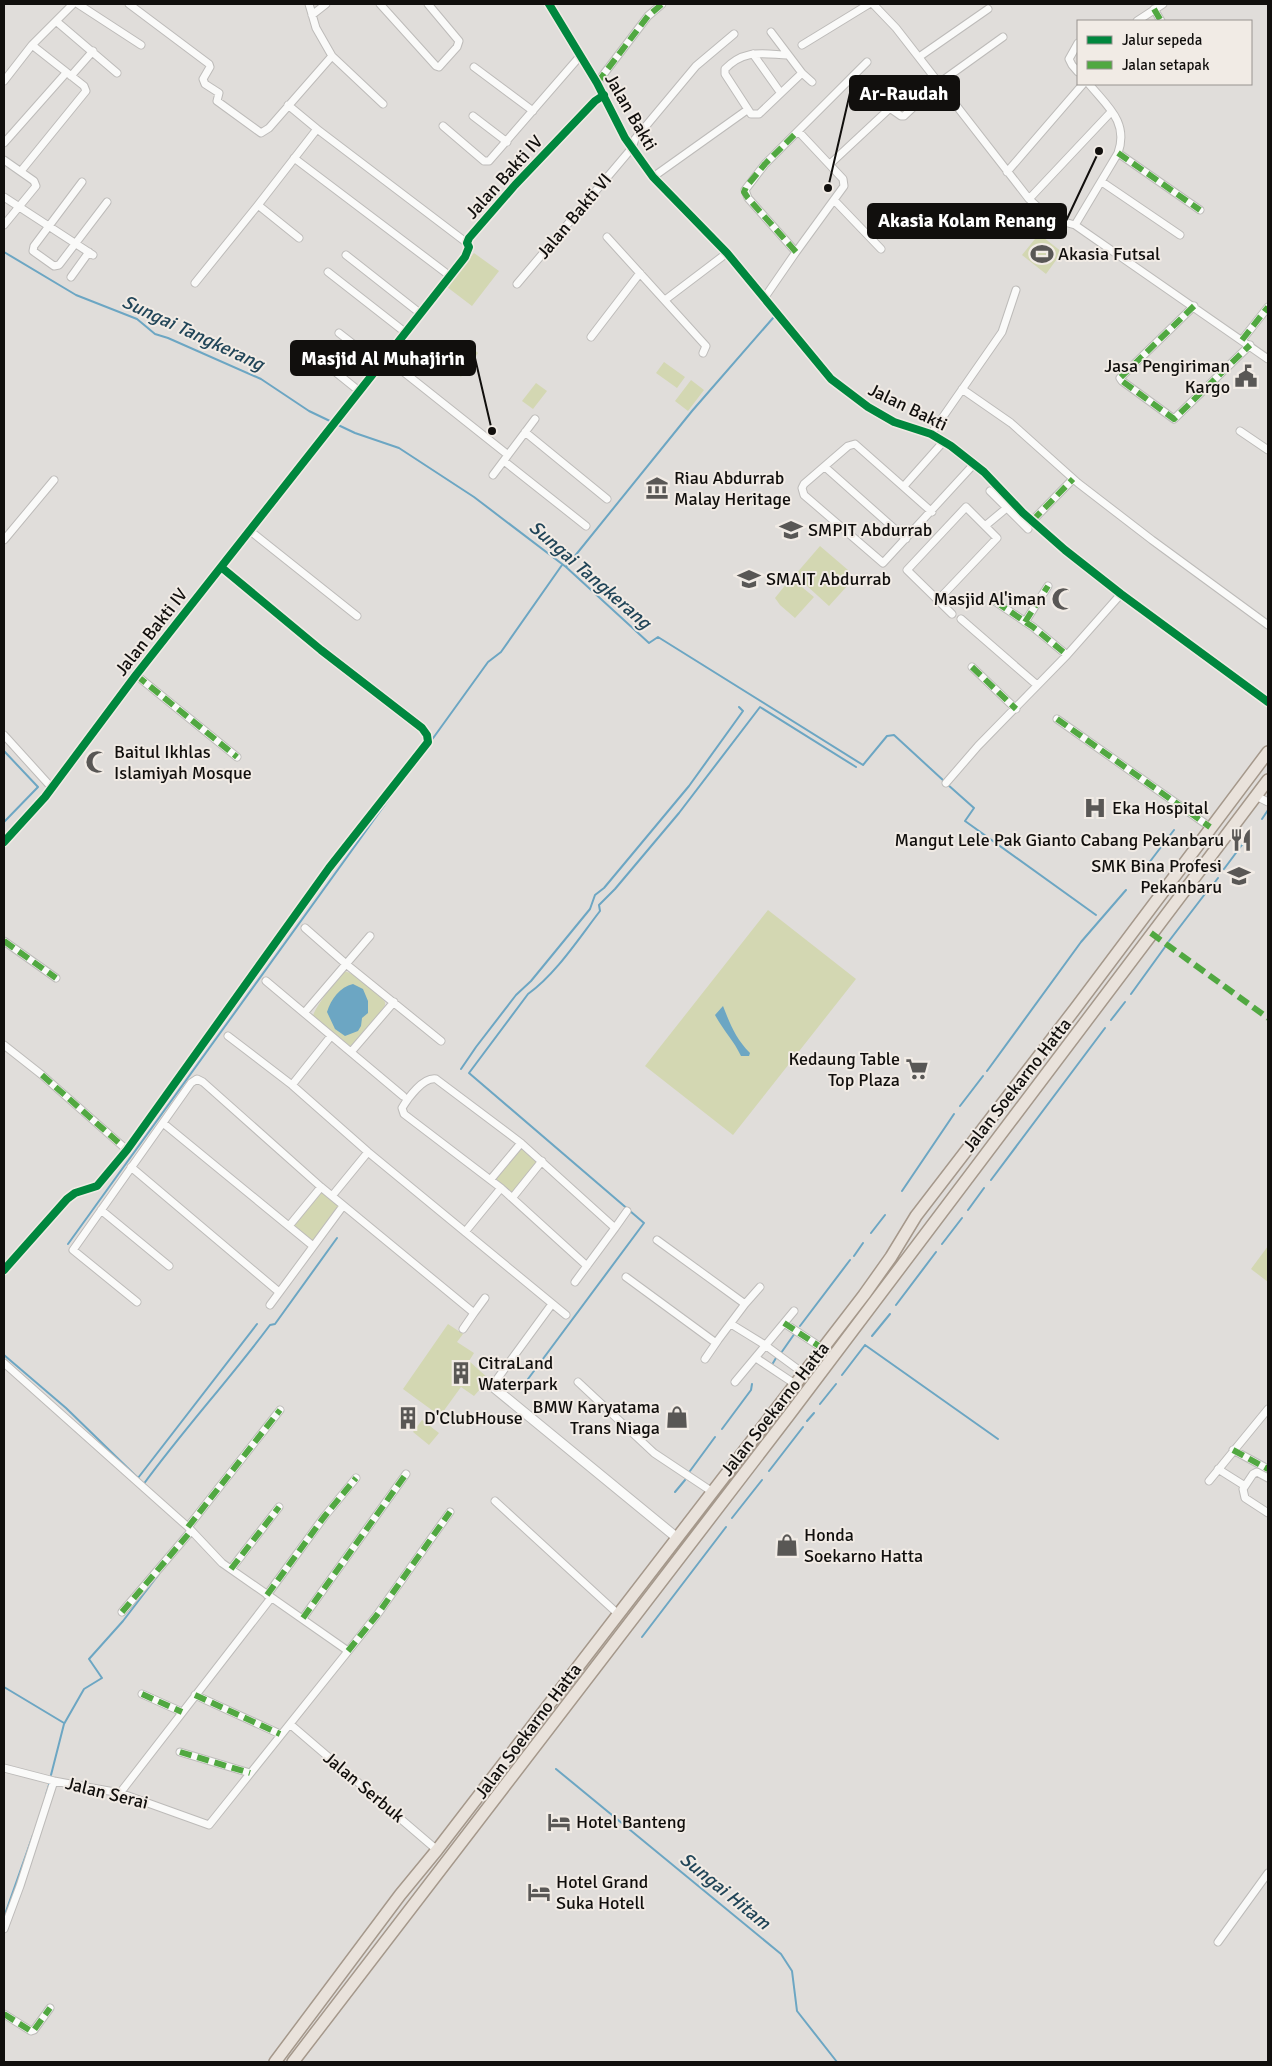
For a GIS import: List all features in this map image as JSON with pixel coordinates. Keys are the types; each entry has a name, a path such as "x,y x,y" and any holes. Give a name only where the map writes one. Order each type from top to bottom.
{"main road":[{"name":"Jalan Soekarno Hatta","path":"275,2062 400,1895 437,1850 617,1613 803,1374 891,1257 916,1216 1076,1009 1210,827 1268,752"},
{"name":"Jalan Soekarno Hatta","path":"293,2062 789,1415 1268,780"},
{"path":"1076,1009 1088,1018"},
{"path":"548,1705 559,1713"}],"street":[{"path":"4,81 32,45 73,4"},
{"path":"78,4 141,45"},
{"path":"129,4 210,64 203,79 205,84 219,93 217,101 261,132 267,130 332,56"},
{"path":"309,4 316,28 332,56 383,104"},
{"path":"312,15 326,4"},
{"path":"380,4 436,66 439,67 457,47 459,41 428,4"},
{"name":"Jalan Bakti","path":"549,4 581,55 632,148 653,177 727,253 831,379 868,407 894,422 931,434 944,441 974,464 1032,521 1121,594 1268,702"},
{"path":"597,83 648,16 662,4"},
{"path":"802,45 869,4"},
{"path":"873,4 896,28 919,57 1006,172 1029,199 1050,218 1075,225 1268,359"},
{"path":"1138,20 1163,4"},
{"path":"919,57 988,9"},
{"path":"1154,9 1160,20"},
{"path":"56,21 117,73"},
{"path":"771,32 787,54 812,82"},
{"name":"Jalan Bakti VI","path":"517,284 632,148 636,139 696,66 734,34"},
{"path":"830,164 888,110 892,109 901,116 906,115 939,83 1003,37"},
{"path":"21,171 85,94 86,90 84,86 32,45"},
{"path":"1077,45 1069,59 1077,71"},
{"path":"4,143 68,74 93,51"},
{"path":"787,54 753,54 739,57 724,70 752,115 759,114 802,72"},
{"path":"753,54 780,92"},
{"path":"443,126 484,161 491,160 581,55"},
{"path":"796,252 748,198 744,190 765,164 867,62"},
{"path":"474,67 533,111"},
{"path":"1006,172 1082,85"},
{"path":"1075,225 1102,182 1118,153 1122,141 1121,128 1090,85"},
{"name":"Jalan Bakti IV","path":"4,842 52,788 136,675 421,314 467,254 469,238 515,186 595,102 604,95"},
{"path":"288,105 467,243"},
{"path":"653,177 748,110"},
{"path":"1029,199 1111,112"},
{"path":"473,116 507,142"},
{"path":"195,284 317,129"},
{"path":"765,297 844,188 844,184 830,164 798,131"},
{"path":"1118,153 1200,210"},
{"path":"294,158 450,276"},
{"path":"4,160 34,181 36,186 4,225"},
{"path":"82,182 33,249 54,266 59,265 107,202"},
{"path":"1102,182 1180,235"},
{"path":"4,198 20,206 91,254 70,277"},
{"path":"834,200 880,249"},
{"path":"258,205 299,238"},
{"path":"607,237 706,346 703,353"},
{"path":"665,300 727,253"},
{"path":"346,255 421,314"},
{"path":"328,272 406,333"},
{"path":"591,337 640,273"},
{"path":"931,434 1002,332 1016,290"},
{"path":"1194,306 1120,378 1174,419 1250,345"},
{"path":"1242,340 1268,307"},
{"path":"338,333 380,365"},
{"path":"302,345 359,391"},
{"path":"386,358 586,526"},
{"path":"962,389 1011,424 1073,479 1152,540 1268,625"},
{"path":"493,475 535,418"},
{"path":"1240,431 1268,450"},
{"path":"525,432 607,499"},
{"path":"904,486 944,441"},
{"path":"932,512 855,444 848,446 804,484 802,490 804,495 883,563 932,512 974,464"},
{"path":"825,467 906,539"},
{"path":"1032,521 1073,479"},
{"path":"4,540 54,480"},
{"path":"990,491 1005,510 1028,529"},
{"path":"986,528 1002,515 1013,502"},
{"path":"938,600 997,538 966,507 907,570 952,614"},
{"path":"249,530 357,616"},
{"path":"4,1270 67,1199 75,1193 97,1186 127,1150 330,868 425,746 428,739 422,728 321,650 221,567"},
{"path":"1025,622 1048,586"},
{"path":"946,783 973,752 1067,655 1121,594"},
{"path":"996,602 1067,655"},
{"path":"961,618 1037,685"},
{"path":"972,667 1016,709"},
{"path":"136,675 237,758"},
{"path":"1057,719 1210,827"},
{"path":"4,736 52,788"},
{"path":"1256,796 1268,802"},
{"path":"305,928 441,1041"},
{"path":"305,1012 370,936"},
{"path":"4,941 56,978"},
{"path":"266,981 403,1096"},
{"path":"352,1052 394,1002"},
{"path":"228,1036 292,1085 368,1152 566,1315"},
{"path":"292,1085 331,1036"},
{"path":"4,1045 64,1093 127,1150"},
{"path":"137,1302 73,1250 194,1079 199,1080 343,1206 474,1313"},
{"path":"587,1266 513,1197 404,1114 402,1108 424,1082 433,1079 521,1143 615,1228"},
{"path":"163,1123 313,1246"},
{"path":"491,1179 521,1143"},
{"path":"332,1196 368,1152"},
{"path":"513,1197 542,1161"},
{"path":"131,1167 279,1292"},
{"path":"289,1226 321,1187"},
{"path":"465,1232 501,1188"},
{"path":"270,1305 343,1206"},
{"path":"101,1210 169,1266"},
{"path":"575,1282 626,1212"},
{"path":"657,1240 745,1304"},
{"path":"626,1277 716,1343"},
{"path":"705,1359 745,1304 760,1287"},
{"path":"463,1328 486,1298"},
{"path":"552,1304 492,1386 676,1537"},
{"path":"735,1382 794,1311"},
{"path":"784,1323 822,1348"},
{"path":"731,1324 803,1374"},
{"path":"756,1358 795,1384"},
{"path":"4,1363 189,1529 222,1563 348,1651"},
{"path":"578,1382 654,1453 711,1491"},
{"path":"1209,1480 1233,1450 1265,1417 1268,1409"},
{"path":"122,1612 189,1529 280,1410"},
{"path":"1233,1450 1268,1469"},
{"path":"1218,1469 1245,1486"},
{"path":"1268,1478 1257,1472 1253,1474 1243,1489 1245,1498 1268,1513"},
{"path":"303,1618 406,1474"},
{"path":"120,1793 356,1478"},
{"path":"495,1501 617,1613"},
{"path":"231,1569 279,1507"},
{"path":"180,1752 250,1773 280,1734 291,1725 378,1615 450,1512"},
{"path":"142,1694 182,1712"},
{"path":"195,1695 280,1734"},
{"name":"Jalan Serbuk","path":"291,1725 437,1850"},
{"name":"Jalan Serai","path":"4,1768 54,1781 120,1793 209,1824 250,1773"},
{"path":"4,1929 54,1781"},
{"path":"1218,1942 1268,1874"},
{"path":"4,2014 31,2031 34,2030 50,2008"}],"green space":[{"name":"Akasia Futsal","path":"1039,234 1062,252 1046,274 1022,255"},
{"path":"474,253 499,271 472,306 447,287"},
{"path":"448,344 452,347 451,350 460,357 469,345 478,353 461,377 437,359"},
{"path":"664,362 685,377 677,388 656,373"},
{"path":"691,380 704,390 688,411 675,401"},
{"path":"536,383 547,391 533,409 522,401"},
{"path":"820,546 848,570 841,578 848,585 829,606 795,575"},
{"path":"791,578 814,597 795,618 775,598"},
{"path":"768,910 856,979 733,1135 645,1066"},
{"path":"344,971 366,984 385,1002 385,1005 369,1027 350,1046 313,1016 327,992"},
{"path":"520,1145 540,1161 512,1195 493,1179"},
{"path":"321,1193 324,1193 339,1206 312,1243 294,1226"},
{"path":"1268,1246 1268,1282 1251,1269"},
{"path":"448,1324 463,1334 457,1342 474,1353 469,1361 489,1379 474,1396 461,1387 440,1416 403,1389"},
{"path":"422,1420 439,1433 429,1445 413,1432"}],"water":[{"path":"353,984 363,989 368,1001 368,1013 362,1018 358,1031 345,1036 335,1029 327,1012 337,994"},
{"path":"723,1006 737,1037 750,1053 749,1056 741,1056 715,1015"}],"waterway":[{"name":"Sungai Tangkerang","path":"4,252 76,295 137,319 155,334 261,379 309,411 332,422"},
{"path":"566,567 692,411 773,318"},
{"name":"Sungai Tangkerang","path":"336,424 355,433 399,448 474,497 566,567 649,643 658,637 863,765 887,736 894,735 944,781"},
{"path":"431,741 488,662 501,652 562,565"},
{"path":"461,1069 516,995 531,981 590,909 595,895 604,888 689,786 743,711 739,707"},
{"path":"528,1379 644,1223 469,1073 528,994 567,955 600,911 599,905 615,889 679,813 760,707 856,767"},
{"path":"4,751 38,787 4,822"},
{"path":"68,1244 409,771"},
{"name":"Sungai Tangkerang","path":"947,784 974,808 965,821 1096,915"},
{"path":"1262,819 1268,810"},
{"path":"1142,872 1174,830"},
{"path":"1224,869 1250,834"},
{"path":"1215,882 1218,878"},
{"path":"987,1071 1081,942 1126,890"},
{"path":"1169,941 1208,890"},
{"path":"1131,994 1165,947"},
{"path":"1111,1020 1125,1002"},
{"path":"991,1180 1105,1028"},
{"path":"960,1106 983,1076"},
{"path":"902,1191 954,1114"},
{"path":"968,1210 984,1188"},
{"path":"871,1233 885,1215"},
{"path":"942,1244 962,1218"},
{"path":"143,1485 270,1325 275,1324 337,1238"},
{"path":"854,1256 863,1243"},
{"path":"896,1305 936,1252"},
{"path":"800,1326 850,1260"},
{"path":"872,1336 890,1314"},
{"path":"4,1355 66,1408 138,1478 257,1324"},
{"path":"781,1353 795,1333"},
{"path":"865,1345 998,1439"},
{"path":"842,1375 865,1345"},
{"path":"773,1363 776,1358"},
{"path":"722,1429 751,1390 752,1384"},
{"path":"820,1404 836,1384"},
{"path":"807,1421 814,1413"},
{"path":"769,1471 803,1427"},
{"path":"690,1471 715,1437"},
{"path":"675,1492 685,1480"},
{"path":"732,1518 762,1480"},
{"path":"642,1637 726,1527"},
{"path":"51,1775 64,1724 84,1689 102,1678 89,1659 123,1621 159,1574"},
{"path":"4,1687 64,1723"},
{"name":"Sungai Hitam","path":"556,1769 781,1954 792,1971 797,2011 837,2062"},
{"path":"46,1795 49,1785"},
{"path":"4,1917 33,1835"}],"marked path":[{"path":"597,83 648,16 662,4"},
{"path":"1154,9 1160,20"},
{"path":"796,252 744,192 765,164 798,131"},
{"path":"1118,153 1200,210"},
{"path":"1194,306 1120,378 1174,419 1250,345"},
{"path":"1242,340 1268,307"},
{"path":"1032,521 1073,479"},
{"path":"1025,622 1048,586"},
{"path":"996,602 1033,627 1067,655"},
{"path":"972,667 1016,709"},
{"path":"136,675 237,757"},
{"path":"1057,719 1210,827"},
{"path":"1151,933 1268,1018"},
{"path":"4,941 56,978"},
{"path":"42,1075 127,1150"},
{"path":"784,1323 822,1348"},
{"path":"188,1527 280,1410"},
{"path":"1233,1450 1268,1469"},
{"path":"303,1618 406,1474"},
{"path":"267,1595 324,1517 356,1478"},
{"path":"231,1569 279,1507"},
{"path":"348,1651 377,1615 450,1512"},
{"path":"122,1612 191,1531"},
{"path":"142,1694 182,1712"},
{"path":"195,1695 280,1734"},
{"path":"180,1752 250,1773"},
{"path":"4,2014 31,2031 34,2030 50,2008"}],"cycle path":[{"path":"549,4 597,83 625,138 653,177 727,253 831,379 868,407 894,422 931,434 951,446 984,472 1023,513 1065,550 1121,594 1268,702"},
{"path":"4,842 45,797 136,675 465,257 469,247 467,243 469,238 515,185 595,101 604,95"},
{"path":"4,1270 67,1199 75,1193 97,1186 127,1150 329,868 428,742 427,735 422,728 321,650 221,567"}],"place":[{"name":"Akasia Kolam Renang","path":"1099,151"},
{"name":"Ar-Raudah","path":"828,188"},
{"name":"Akasia Futsal","path":"1042,254"},
{"name":"Jasa Pengiriman Kargo","path":"1246,376"},
{"name":"Masjid Al Muhajirin","path":"492,431"},
{"name":"Riau Abdurrab Malay Heritage","path":"657,488"},
{"name":"SMPIT Abdurrab","path":"791,530"},
{"name":"SMAIT Abdurrab","path":"749,579"},
{"name":"Masjid Al'iman","path":"1063,599"},
{"name":"Baitul Ikhlas Islamiyah Mosque","path":"97,762"},
{"name":"Eka Hospital","path":"1095,808"},
{"name":"Mangut Lele Pak Gianto Cabang Pekanbaru","path":"1241,840"},
{"name":"SMK Bina Profesi Pekanbaru","path":"1239,876"},
{"name":"Kedaung Table Top Plaza","path":"917,1069"},
{"name":"CitraLand Waterpark","path":"461,1373"},
{"name":"BMW Karyatama Trans Niaga","path":"677,1417"},
{"name":"D'ClubHouse","path":"408,1418"},
{"name":"Honda Soekarno Hatta","path":"787,1545"},
{"name":"Hotel Banteng","path":"559,1822"},
{"name":"Hotel Grand Suka Hotell","path":"539,1892"}]}
